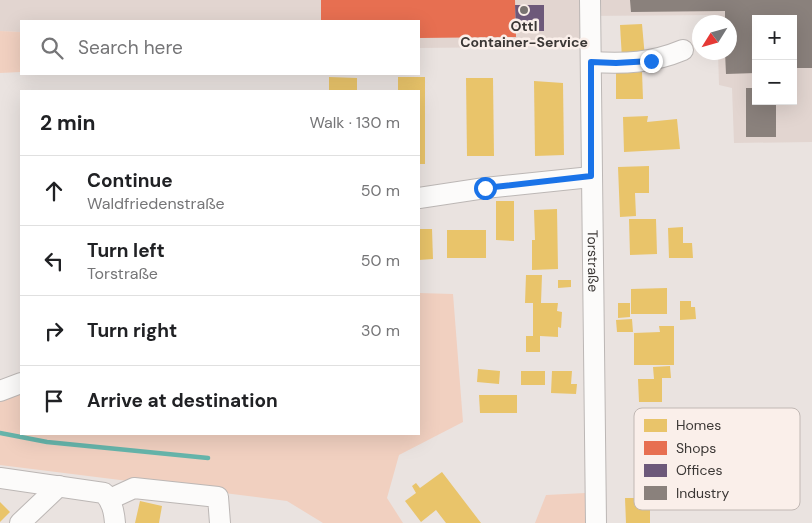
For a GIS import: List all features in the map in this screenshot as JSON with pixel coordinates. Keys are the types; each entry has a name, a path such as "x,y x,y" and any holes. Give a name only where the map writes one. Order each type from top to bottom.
{"street":[{"name":"Torstraße","path":"590,0 596,523"},
{"path":"591,62 651,61 683,50"},
{"path":"420,198 485,188 591,176"},
{"path":"0,391 20,383"},
{"path":"0,478 104,493 110,499 115,523"},
{"path":"20,523 58,486"},
{"path":"110,499 134,488 218,497 220,523"}],"shaded area":[{"path":"0,0 812,0 812,142 734,143 732,88 719,85 718,60 737,60 737,15 582,16 581,46 420,48 420,20 20,20 20,32 0,31"},
{"path":"0,31 20,32 20,72 0,73"},
{"path":"420,293 453,294 463,422 399,455 387,498 403,523 323,523 287,501 0,465 0,395 20,387 20,435 420,435"},
{"path":"585,493 585,523 535,523 546,495"}],"building: Homes":[{"path":"642,24 645,58 622,59 620,25"},
{"path":"642,72 643,99 616,99 616,73"},
{"path":"329,77 357,78 357,90 329,90"},
{"path":"398,77 425,77 425,164 420,164 420,90 398,90"},
{"path":"466,78 493,78 494,156 467,156"},
{"path":"534,81 563,83 564,155 535,156"},
{"path":"648,116 647,122 677,119 680,149 624,152 623,117"},
{"path":"649,166 649,193 635,193 636,216 620,217 618,167"},
{"path":"496,201 514,201 514,241 496,240"},
{"path":"557,209 558,269 532,270 532,240 535,240 534,210"},
{"path":"629,219 656,219 657,254 630,255"},
{"path":"683,227 683,243 692,243 693,258 669,258 668,228"},
{"path":"420,229 432,229 433,259 420,260"},
{"path":"447,230 486,230 486,258 447,258"},
{"path":"526,275 542,275 541,303 558,303 557,311 562,312 561,328 558,327 558,337 540,336 540,352 526,352 526,336 533,336 533,303 525,303"},
{"path":"558,280 571,280 571,287 558,288"},
{"path":"667,288 667,314 631,314 631,289"},
{"path":"680,301 691,301 691,307 695,307 696,319 680,320"},
{"path":"618,303 630,303 630,317 618,318"},
{"path":"632,319 633,332 617,332 616,320"},
{"path":"659,326 674,326 674,365 634,365 634,333 660,332"},
{"path":"670,366 671,378 662,378 662,402 639,402 638,379 654,379 653,367"},
{"path":"478,369 500,371 499,384 477,382"},
{"path":"521,371 545,371 545,385 521,385"},
{"path":"552,371 572,371 571,384 577,384 576,394 551,393"},
{"path":"479,395 517,395 517,413 480,413"},
{"path":"442,472 481,523 446,523 436,510 421,522 405,501 416,493 412,486 416,483 420,488"},
{"path":"625,498 634,498 634,510 650,510 650,523 626,523"},
{"path":"140,501 162,506 159,523 135,523"},
{"path":"0,502 10,512 0,522"}],"building: Shops":[{"path":"321,0 515,0 516,37 420,38 420,20 321,20"}],"building: Offices":[{"path":"515,5 544,5 544,31 516,31"}],"building: Industry":[{"path":"630,0 812,0 812,68 797,68 797,15 752,15 752,73 726,74 725,60 737,60 737,15 725,15 725,11 631,12"},
{"path":"746,88 752,88 752,105 776,105 776,137 746,137"}],"waterway":[{"path":"0,433 47,442 208,458"}],"place":[{"name":"Ottl Container-Service","path":"524,10"}],"route":[{"path":"485,188 591,176 591,62 651,61"}]}
